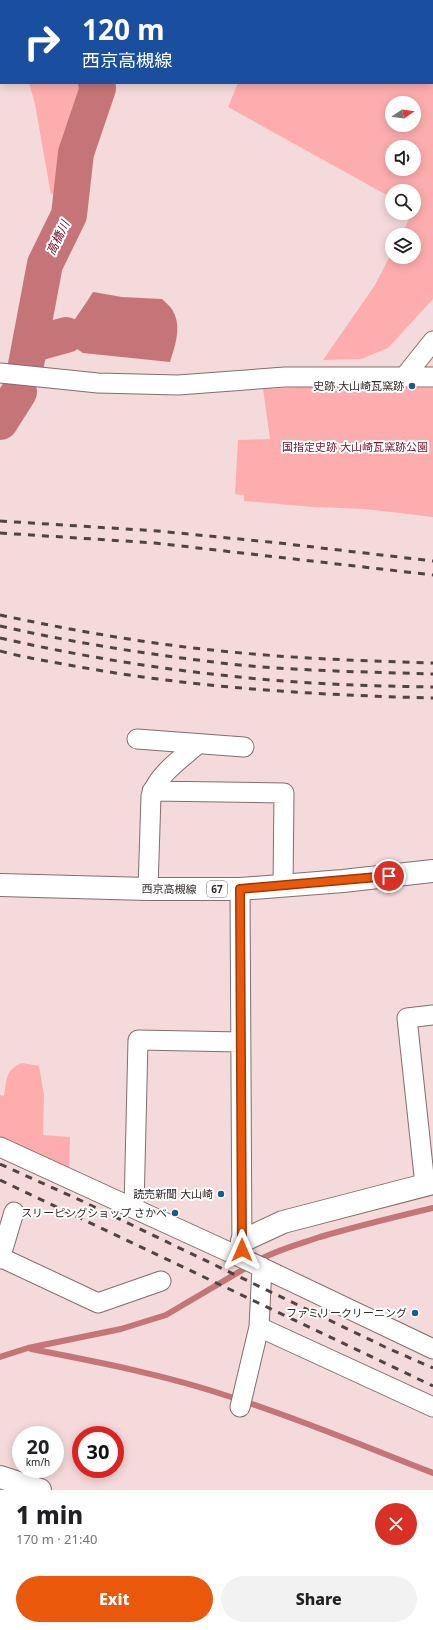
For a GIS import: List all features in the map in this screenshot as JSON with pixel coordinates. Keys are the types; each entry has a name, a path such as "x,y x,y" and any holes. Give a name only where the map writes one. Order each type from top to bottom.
{"main road":[{"name":"西京高槻線","path":"0,885 148,889 240,889 433,871"},
{"path":"242,1250 283,1222 429,1184"},
{"path":"0,1477 40,1490"}],"street":[{"path":"405,376 433,341"},
{"path":"0,373 98,383 178,385 285,377 433,377"},
{"path":"137,740 244,747"},
{"path":"148,889 152,791 163,776 198,744"},
{"path":"152,791 284,793 283,886"},
{"path":"240,889 242,1250"},
{"path":"429,1184 407,1018 433,1015"},
{"path":"134,1208 138,1040 241,1042"},
{"path":"0,1147 134,1208 242,1250 262,1267 433,1349"},
{"path":"14,1212 1,1259 98,1304 162,1281"},
{"path":"240,1407 259,1327 262,1267"},
{"path":"259,1327 433,1407"}],"green space":[{"path":"29,84 101,84 74,148 67,179 51,195 35,104"},
{"path":"238,84 433,84 433,299 388,348 361,359 323,360 375,285 386,264 421,264 421,228 404,228 408,220 421,220 421,184 385,184 385,194 228,107"},
{"name":"国指定史跡 大山崎瓦窯跡公園","path":"325,386 433,388 433,517 365,509 313,507 244,501 244,495 235,494 238,440 270,439 263,389"},
{"path":"22,1063 39,1066 44,1095 43,1135 70,1137 69,1175 0,1144 0,1095 4,1096 8,1076 12,1069"}],"shaded area":[{"path":"93,292 122,297 162,299 170,306 176,317 177,336 170,362 83,353 71,345 66,335"}],"waterway":[{"name":"高橋川","path":"25,370 45,264 69,215 76,153 98,88 96,84"},
{"path":"30,345 66,335"},
{"name":"高橋川","path":"0,422 19,392"},
{"path":"257,1261 280,1250 320,1237 433,1208"},
{"path":"0,1357 28,1348 121,1329 166,1315 249,1266"},
{"path":"31,1349 132,1370 206,1389 308,1424 433,1473"}],"railway":[{"path":"0,521 158,531 433,561"},
{"path":"0,533 155,543 433,575"},
{"path":"0,615 121,638 212,650 361,661 433,663"},
{"path":"0,626 119,649 239,665 312,670 433,674"},
{"path":"0,638 89,656 209,674 312,683 433,687"},
{"path":"0,651 80,667 212,685 345,695 433,698"},
{"path":"0,1164 82,1201 385,1347 433,1368"},
{"path":"0,1180 433,1386"}],"place":[{"name":"史跡 大山崎瓦窯跡","path":"412,386"},
{"name":"読売新聞 大山崎","path":"221,1194"},
{"name":"スリーピングショップ さかべ","path":"175,1213"},
{"name":"ファミリークリーニング","path":"415,1313"}],"route":[{"path":"242,1250 240,889 389,876"}]}
